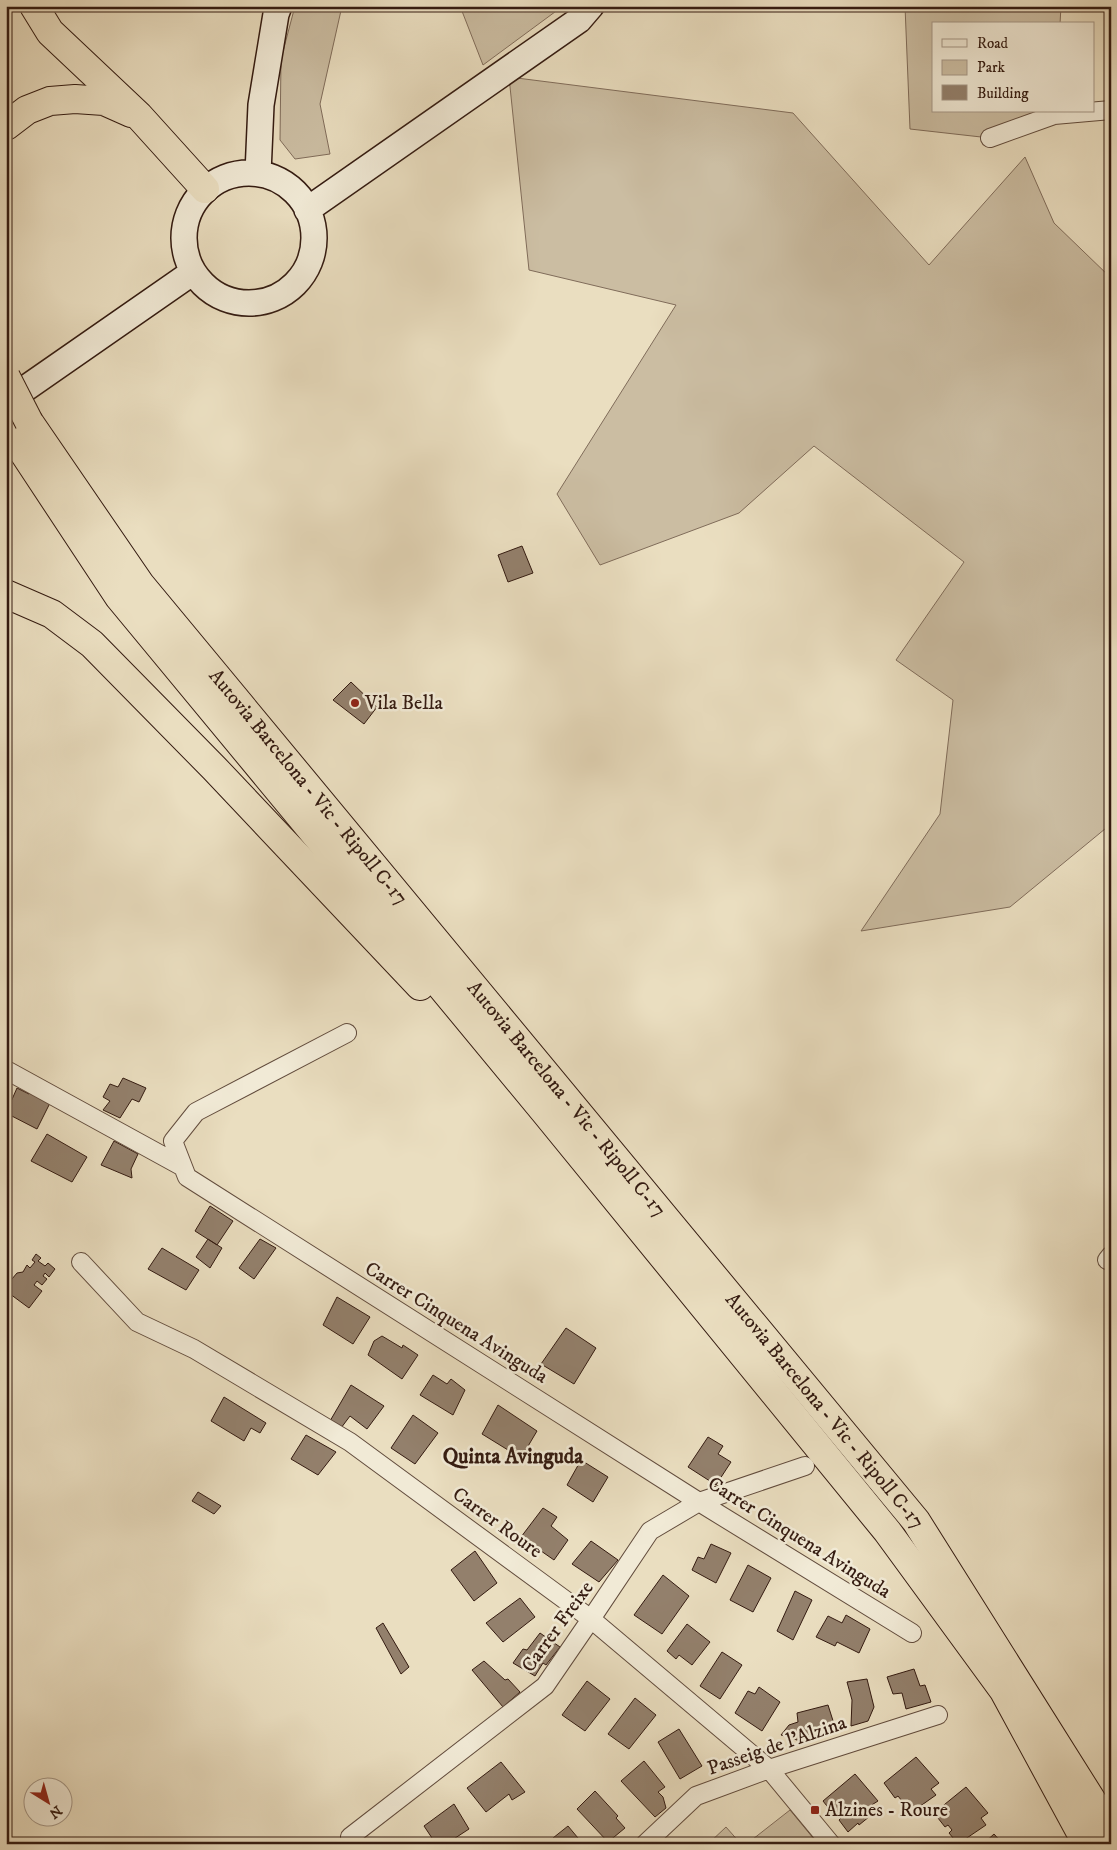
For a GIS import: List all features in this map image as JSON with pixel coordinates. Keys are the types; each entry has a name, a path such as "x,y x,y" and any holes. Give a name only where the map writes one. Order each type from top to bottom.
{"highway":[{"path":"34,6 50,32 139,116 205,190"},
{"path":"6,126 27,110 50,101 75,99 104,101 139,116"},
{"name":"Autovia Barcelona - Vic - Ripoll C-17","path":"6,377 16,427 119,597 545,1112 887,1531 1004,1691 1087,1844"},
{"name":"Autovia Barcelona - Vic - Ripoll C-17","path":"16,427 140,584 916,1521 1111,1831"},
{"path":"6,594 52,614 92,644 214,768 388,954 545,1112"}],"street":[{"path":"258,174 261,105 276,14 279,6"},
{"path":"308,210 579,20 591,6"},
{"path":"1094,111 1111,110"},
{"path":"990,138 1054,115 1088,112"},
{"path":"239,174 258,174 282,182 301,199 308,210 312,224 314,238 312,253 300,279 290,289 265,301 237,302 224,299 206,288 193,272 186,254 184,235 186,222 196,199 221,179 239,174"},
{"path":"6,402 193,272"},
{"name":"Carrer Cinquena Avinguda","path":"347,1033 196,1112 173,1140 187,1177 699,1502 912,1633"},
{"path":"8,1072 183,1167"},
{"name":"Carrer Roure","path":"81,1262 137,1322 194,1349 350,1442 591,1619 769,1769 831,1844"},
{"name":"Carrer Freixe","path":"350,1837 544,1686 650,1531 699,1502 805,1466"},
{"name":"Passeig de l'Alzina","path":"645,1844 696,1796 769,1769 938,1715"}],"green space":[{"path":"295,6 342,6 320,104 330,154 295,159 280,140 281,59"},
{"path":"460,6 563,6 483,65"},
{"path":"905,6 1061,6 1060,22 932,22 932,112 1052,112 990,138 910,129"},
{"path":"509,77 793,113 929,265 1025,157 1054,223 1111,278 1111,824 1010,907 861,931 940,814 953,700 896,660 964,562 814,446 739,513 600,565 557,494 676,305 529,270"},
{"path":"790,1810 818,1844 758,1844 753,1839"},
{"path":"726,1827 741,1844 708,1844"}],"building":[{"path":"522,546 533,573 508,582 498,555"},
{"name":"Vila Bella","path":"351,682 377,707 364,724 333,700"},
{"path":"123,1078 146,1088 139,1102 132,1099 120,1118 103,1110 110,1101 103,1097 110,1084 118,1087"},
{"path":"17,1088 29,1094 31,1090 51,1101 37,1129 6,1113"},
{"path":"47,1134 87,1157 72,1182 31,1161"},
{"path":"114,1141 138,1154 131,1169 132,1178 101,1165"},
{"path":"210,1206 233,1221 217,1245 195,1231"},
{"path":"208,1239 222,1248 210,1268 196,1257"},
{"path":"260,1239 276,1248 254,1279 239,1268"},
{"path":"162,1248 199,1270 186,1290 148,1269"},
{"path":"36,1254 41,1258 38,1261 45,1266 48,1263 55,1269 49,1277 45,1273 43,1276 47,1279 42,1285 37,1281 34,1285 42,1291 29,1308 6,1291 6,1286 17,1273 23,1272 27,1265 30,1268 35,1262 32,1260"},
{"path":"337,1297 370,1317 353,1344 323,1325"},
{"path":"566,1328 596,1348 574,1384 541,1364"},
{"path":"382,1336 402,1348 403,1345 418,1355 402,1379 368,1355 374,1341"},
{"path":"433,1375 447,1384 451,1379 465,1390 453,1415 420,1395"},
{"path":"351,1385 384,1406 367,1429 350,1416 341,1428 330,1421"},
{"path":"224,1397 266,1423 260,1433 251,1428 244,1441 211,1421"},
{"path":"498,1405 537,1431 521,1458 482,1434"},
{"path":"413,1415 438,1433 415,1464 391,1448"},
{"path":"306,1435 336,1452 318,1475 291,1459"},
{"path":"708,1437 723,1446 718,1454 731,1462 716,1485 688,1467"},
{"path":"581,1460 608,1477 593,1502 567,1485"},
{"path":"198,1492 221,1506 214,1514 192,1501"},
{"path":"543,1508 557,1517 551,1526 568,1540 554,1560 521,1537"},
{"path":"591,1541 618,1560 599,1582 572,1564"},
{"path":"711,1544 731,1553 716,1583 692,1570 698,1557 704,1559"},
{"path":"475,1551 497,1583 474,1601 451,1570"},
{"path":"748,1565 771,1578 753,1612 730,1600"},
{"path":"663,1575 689,1596 662,1634 634,1615"},
{"path":"795,1591 812,1600 793,1640 777,1631"},
{"path":"520,1598 535,1617 503,1642 486,1623"},
{"path":"846,1615 870,1629 859,1653 837,1642 835,1646 816,1637 828,1616 842,1623"},
{"path":"383,1623 409,1667 401,1674 376,1628"},
{"path":"687,1624 710,1642 692,1665 679,1655 676,1659 667,1651"},
{"path":"540,1633 560,1647 546,1665 543,1663 535,1676 513,1663 523,1649 527,1650"},
{"path":"722,1652 742,1665 720,1699 700,1686"},
{"path":"484,1661 505,1680 508,1679 520,1692 503,1707 472,1670"},
{"path":"914,1669 920,1686 925,1685 931,1702 906,1709 902,1693 893,1694 887,1677"},
{"path":"867,1679 874,1707 868,1721 851,1726 852,1700 847,1682"},
{"path":"587,1681 610,1699 585,1731 562,1715"},
{"path":"759,1687 780,1702 762,1731 735,1713 748,1691 755,1694"},
{"path":"635,1698 656,1715 629,1749 608,1734"},
{"path":"828,1705 835,1727 814,1732 815,1736 797,1740 781,1735 789,1725 798,1722 797,1713"},
{"path":"679,1729 702,1766 680,1779 658,1742"},
{"path":"916,1757 939,1783 931,1789 936,1795 909,1814 899,1803 902,1801 898,1796 895,1798 884,1783"},
{"path":"644,1761 665,1787 658,1792 663,1797 666,1808 655,1817 621,1781"},
{"path":"501,1762 525,1792 512,1800 509,1794 486,1812 467,1788"},
{"path":"855,1774 878,1801 870,1806 875,1812 848,1832 839,1820 841,1818 837,1813 834,1815 823,1801"},
{"path":"966,1787 988,1813 981,1818 986,1825 958,1844 949,1833 952,1830 948,1825 945,1827 934,1813"},
{"path":"595,1791 618,1816 616,1818 625,1828 608,1842 577,1809"},
{"path":"454,1804 469,1829 446,1844 436,1844 424,1826"},
{"path":"568,1826 583,1844 555,1844 553,1838"},
{"path":"994,1834 1003,1844 983,1844"}],"place":[{"name":"Vila Bella","path":"355,703"},
{"name":"Alzines - Roure","path":"815,1810"}],"district":[{"name":"Quinta Avinguda","path":"513,1457"}]}
